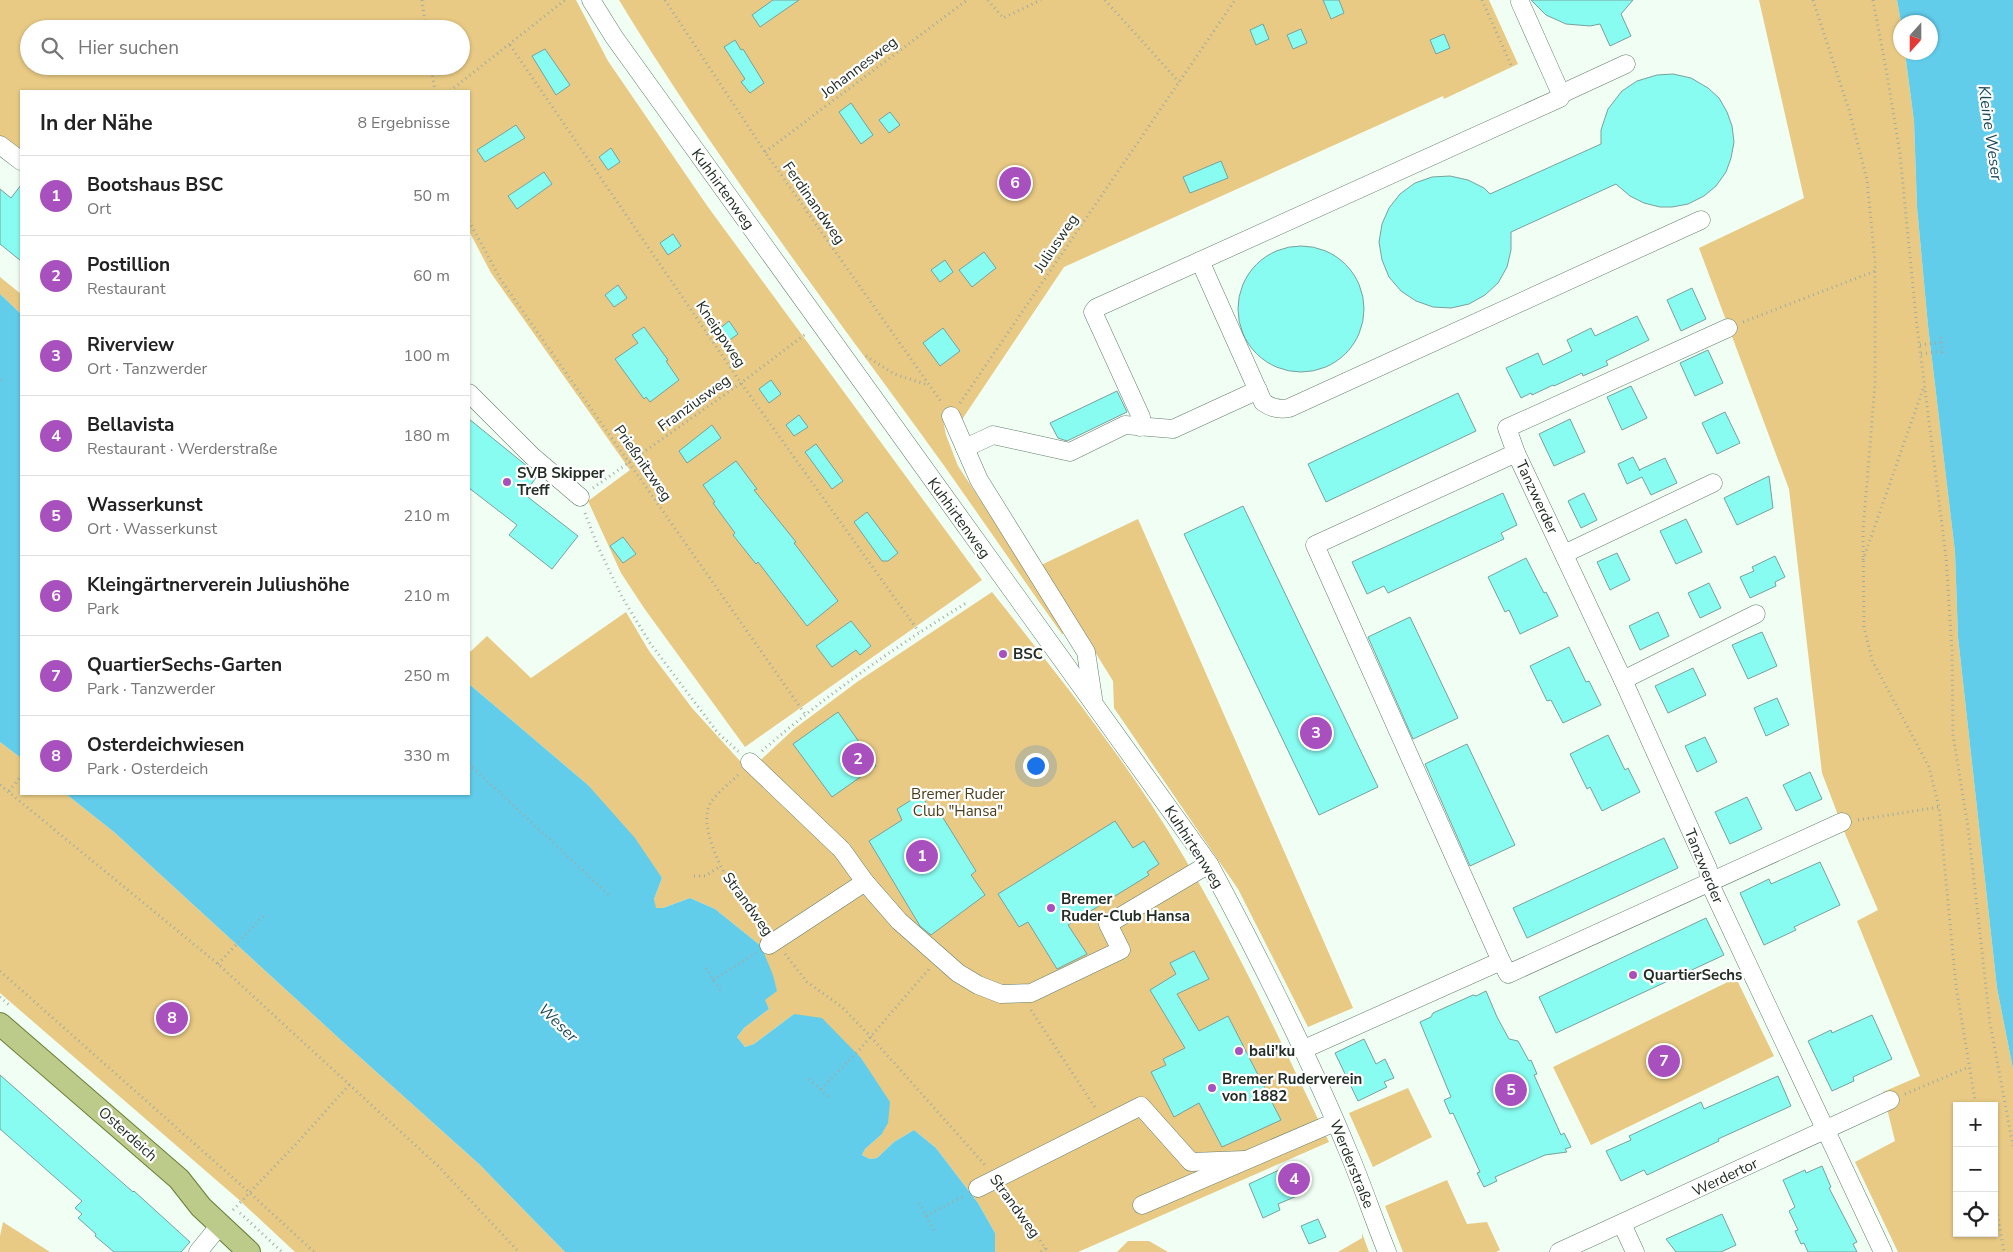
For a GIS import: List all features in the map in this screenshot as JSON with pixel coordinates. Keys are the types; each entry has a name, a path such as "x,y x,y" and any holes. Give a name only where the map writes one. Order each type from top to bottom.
{"main road":[{"name":"Osterdeich","path":"0,1024 179,1179 201,1207 249,1252"}],"street":[{"name":"Kuhhirtenweg","path":"591,0 614,37 1209,864 1257,954 1302,1050"},
{"path":"1520,2 1561,94"},
{"path":"1140,427 1141,417 1093,312 1096,308 1560,98 1561,94 1626,64"},
{"path":"0,146 20,160"},
{"path":"1200,261 1263,402 1282,410 1701,220"},
{"path":"1516,453 1507,428 1728,328"},
{"path":"965,448 993,435 1070,452 1125,425 1173,429 1258,390"},
{"path":"470,394 532,456 580,497"},
{"path":"951,416 979,480 1086,652 1094,703"},
{"name":"Tanzwerder","path":"1501,961 1315,545 1516,453 1623,680 1708,869 1709,882 1883,1252"},
{"path":"1564,554 1713,483"},
{"path":"1623,680 1756,614"},
{"path":"750,762 842,850 865,882 899,921 958,973 978,985 1001,994 1031,993 1121,950 1108,924 1209,864"},
{"path":"1302,1050 1501,961 1508,974 1842,822"},
{"path":"772,943 865,882"},
{"name":"Werderstraße","path":"1302,1050 1335,1122 1387,1252"},
{"name":"Werdertor","path":"1559,1252 1890,1100"},
{"path":"978,1188 1141,1106 1191,1162 1245,1160"},
{"path":"1142,1205 1335,1122"},
{"path":"1622,1224 1635,1252"},
{"path":"198,1252 220,1225"}],"path":[{"path":"422,0 425,20"},
{"path":"470,75 565,0"},
{"name":"Ferdinandweg","path":"665,0 764,152 951,416"},
{"name":"Johannesweg","path":"764,152 967,0"},
{"path":"988,0 1004,18 1041,0"},
{"path":"1105,0 1179,82"},
{"name":"Juliusweg","path":"951,416 1235,0"},
{"path":"1482,0 1512,67"},
{"path":"1813,0 1849,110 1867,180 1875,271 1875,384 1862,563 1864,627 1872,660 1929,767 1939,807 1956,986 1975,1102"},
{"path":"1873,0 1900,154 1921,354 1946,557 1952,650 1953,735 1968,827 1990,1023 2013,1146"},
{"name":"Kneippweg","path":"510,45 741,383 919,632"},
{"path":"432,75 435,90"},
{"path":"451,90 470,75"},
{"name":"Prießnitzweg","path":"470,223 501,280 805,714"},
{"path":"1728,328 1875,271"},
{"name":"Franziusweg","path":"580,497 741,383 820,324"},
{"path":"1941,337 1943,356"},
{"path":"1920,345 1942,342"},
{"path":"1921,354 1943,351"},
{"path":"842,355 861,352 894,374 928,385"},
{"path":"1862,563 1925,384"},
{"path":"580,497 598,547 622,596 650,643 718,733 750,762"},
{"name":"Strandweg","path":"968,602 919,632 805,714 750,762 711,803 707,814 707,827 721,866 736,891 754,911 772,943 807,982 842,1007 871,1037 997,1178 1046,1250"},
{"path":"470,765 609,895"},
{"path":"9,792 20,777"},
{"path":"0,784 218,964 438,1166 519,1252"},
{"path":"1842,822 1939,807"},
{"path":"694,876 705,876 721,866"},
{"path":"218,964 265,914"},
{"path":"714,980 772,943"},
{"path":"820,1089 871,1037 939,957"},
{"path":"706,968 721,992"},
{"path":"0,970 314,1252"},
{"path":"1020,994 1106,1124"},
{"path":"1890,1100 1969,1067"},
{"path":"809,1079 831,1099"},
{"path":"235,1208 350,1084"},
{"path":"926,1216 978,1188"},
{"path":"919,1202 934,1230"},
{"path":"1998,1218 2004,1252"},
{"path":"247,1219 282,1252"},
{"path":"1041,1252 1046,1250"}],"green space":[{"path":"0,0 576,0 608,61 708,207 982,580 745,747 644,608 621,573 588,501 630,470 491,273 470,233 470,90 20,90 20,154 0,141"},
{"path":"619,0 1489,0 1518,64 1444,99 1443,96 1064,267 961,421 943,420 946,435 958,466 1067,632 1062,634 937,456 727,165"},
{"path":"1759,0 1897,0 1900,15 1893,15 1893,60 1906,60 1914,121 1917,207 1928,326 1955,552 1958,637 1997,988 2013,1069 2013,1252 1898,1252 1855,1162 1895,1141 1883,1092 1920,1076 1857,921 1878,910 1846,836 1822,773 1789,489 1699,248 1804,198"},
{"path":"0,277 20,293 20,313 0,294"},
{"path":"1138,519 1353,1008 1308,1027 1238,889 1114,708 1113,681 1041,565"},
{"name":"Bremer Ruder Club \"Hansa\"","path":"992,592 1094,723 1151,804 1224,928 1329,1142 1078,1252 995,1252 995,1233 978,1203 936,1148 914,1130 894,1142 877,1158 870,1159 862,1155 865,1149 881,1135 794,1014 754,1044 745,1047 737,1037 744,1028 769,1009 764,1000 761,946 715,909 690,898 663,908 655,908 654,899 662,878 588,785 470,685 470,652 487,636 531,678 626,612 649,651 692,708 749,771 794,729 857,682"},
{"path":"0,742 20,757 20,795 67,795 114,832 479,1164 565,1252 295,1252 237,1198 0,993"},
{"path":"1736,978 1774,1056 1591,1145 1553,1067"},
{"path":"1408,1088 1432,1137 1373,1167 1349,1113"},
{"path":"1447,1180 1467,1224 1487,1222 1500,1250 1496,1252 1403,1252 1385,1206"},
{"path":"3,1222 50,1252 0,1252 0,1236"},
{"path":"1362,1233 1369,1252 1338,1252 1362,1238"},
{"path":"1128,1241 1149,1241 1168,1252 1117,1252"}],"water":[{"name":"Kleine Weser","path":"1897,0 2013,0 2013,1069 1997,988 1958,637 1955,552 1928,326 1917,207 1914,121 1906,60 1938,60 1938,15 1900,15"},
{"path":"0,294 20,313 20,757 0,742"},
{"name":"Weser","path":"470,685 588,785 635,838 662,878 654,899 656,908 663,908 690,898 715,909 761,946 773,975 777,991 765,1000 769,1009 744,1028 737,1037 745,1047 754,1044 794,1014 822,1018 861,1058 890,1102 888,1123 881,1135 865,1149 862,1155 870,1159 877,1158 894,1142 914,1130 936,1148 978,1203 995,1233 995,1252 565,1252 479,1164 114,832 67,795 470,795"}],"building":[{"path":"773,0 799,0 760,27 752,15"},
{"path":"1323,0 1339,0 1344,13 1331,19"},
{"path":"1531,0 1633,0 1621,14 1631,36 1610,46 1600,24 1590,26 1566,24 1546,15"},
{"path":"1263,24 1269,39 1256,45 1250,30"},
{"path":"1301,29 1307,43 1293,49 1287,35"},
{"path":"1444,34 1450,48 1436,54 1430,40"},
{"path":"735,40 741,50 743,49 764,83 750,93 741,82 745,79 724,47"},
{"path":"545,49 570,85 556,95 532,56"},
{"path":"1673,74 1691,78 1708,88 1719,98 1732,126 1734,142 1726,172 1716,186 1704,196 1688,204 1660,207 1644,203 1630,196 1616,184 1511,232 1511,250 1507,267 1498,283 1485,295 1469,304 1451,308 1433,307 1416,301 1401,291 1389,277 1382,260 1379,242 1382,224 1389,208 1400,194 1415,183 1432,177 1450,176 1468,180 1484,188 1490,194 1601,144 1601,130 1608,109 1622,91 1637,81 1657,75"},
{"path":"851,103 873,135 861,144 839,112"},
{"path":"890,112 900,125 889,133 879,120"},
{"path":"516,125 525,138 485,162 477,150"},
{"path":"611,148 620,162 608,170 599,157"},
{"path":"1221,161 1228,178 1190,193 1183,177"},
{"path":"544,172 552,184 517,209 508,196"},
{"path":"20,186 20,260 0,244 0,189 11,198"},
{"path":"673,234 681,246 668,255 660,243"},
{"path":"1301,246 1325,250 1346,264 1360,285 1364,309 1360,333 1346,354 1325,368 1301,372 1277,368 1256,354 1242,333 1238,309 1242,285 1256,264 1277,250"},
{"path":"984,252 996,268 972,287 959,270"},
{"path":"945,260 953,272 940,282 931,270"},
{"path":"618,285 627,298 614,307 605,295"},
{"path":"1692,288 1706,319 1681,331 1667,300"},
{"path":"1637,316 1649,340 1606,361 1608,365 1583,376 1582,373 1521,398 1506,368 1538,353 1543,365 1572,351 1567,340 1591,328 1595,336"},
{"path":"729,321 738,334 727,342 718,330"},
{"path":"644,327 668,360 666,361 679,380 650,402 646,397 644,399 615,359 638,343 632,335"},
{"path":"943,328 960,351 940,366 923,343"},
{"path":"1708,350 1723,383 1695,396 1680,363"},
{"path":"771,380 781,394 769,403 759,389"},
{"path":"1631,386 1647,418 1622,430 1607,397"},
{"path":"1117,391 1127,412 1067,441 1058,438 1050,423"},
{"path":"1458,393 1476,431 1326,502 1308,464"},
{"path":"1725,412 1740,443 1717,454 1702,423"},
{"path":"799,415 808,427 794,436 786,425"},
{"path":"1570,419 1585,452 1554,466 1539,434"},
{"path":"470,420 538,475 524,494 578,536 552,569 509,535 517,525 470,489"},
{"path":"712,425 721,438 687,463 679,451"},
{"path":"816,444 843,481 832,489 805,452"},
{"path":"1633,457 1639,470 1665,458 1677,483 1651,495 1642,477 1627,484 1618,464"},
{"path":"736,461 757,489 754,490 796,542 794,543 838,601 807,626 758,562 756,564 733,535 735,533 713,503 715,502 703,485"},
{"path":"1769,476 1773,508 1737,525 1724,498"},
{"path":"1503,493 1517,525 1501,533 1504,539 1388,593 1384,586 1367,594 1352,562"},
{"path":"1584,493 1597,520 1581,528 1568,501"},
{"path":"1243,506 1378,787 1319,815 1184,534"},
{"path":"867,512 898,553 888,561 882,561 854,522"},
{"path":"1686,519 1702,552 1676,564 1660,531"},
{"path":"623,537 636,554 623,563 610,546"},
{"path":"1617,553 1630,580 1610,590 1597,562"},
{"path":"1775,556 1785,577 1775,582 1776,586 1750,598 1740,577 1754,571 1752,567"},
{"path":"1526,558 1558,616 1520,634 1509,610 1505,612 1488,577"},
{"path":"1709,583 1721,608 1700,618 1688,593"},
{"path":"1658,612 1669,636 1640,650 1629,626"},
{"path":"1410,617 1458,718 1413,739 1368,637"},
{"path":"851,621 871,646 860,655 856,650 832,667 816,646"},
{"path":"1762,632 1777,666 1748,679 1732,645"},
{"path":"1569,647 1586,682 1589,681 1601,705 1563,723 1551,700 1547,701 1530,666"},
{"path":"1693,668 1706,695 1668,713 1655,686"},
{"path":"1777,698 1789,725 1766,736 1754,708"},
{"path":"838,712 876,766 832,797 793,744"},
{"path":"1608,735 1625,770 1628,768 1640,792 1602,811 1590,787 1587,789 1570,754"},
{"path":"1705,737 1717,762 1697,772 1685,746"},
{"path":"1467,744 1515,845 1470,866 1425,764"},
{"path":"1810,772 1822,799 1796,811 1783,785"},
{"path":"921,794 934,817 940,813 976,871 971,875 985,895 931,935 920,926 869,841 902,820 897,809"},
{"path":"1747,797 1762,829 1730,844 1715,812"},
{"name":"Bremer Ruder-Club Hansa","path":"1115,821 1133,848 1144,841 1159,864 1147,872 1149,875 1068,925 1087,954 1057,969 1028,922 1019,927 998,894"},
{"path":"1664,838 1678,868 1527,938 1513,908"},
{"path":"1820,862 1840,905 1794,927 1796,930 1764,945 1740,893 1769,879 1771,884"},
{"name":"QuartierSechs","path":"1706,918 1724,955 1556,1033 1539,997"},
{"name":"Bremer Ruderverein von 1882","path":"1194,951 1209,979 1177,994 1199,1031 1228,1016 1281,1120 1222,1147 1199,1103 1174,1117 1151,1072 1166,1065 1163,1059 1185,1048 1150,990 1176,974 1170,963"},
{"path":"1486,991 1509,1039 1518,1041 1529,1061 1531,1060 1537,1074 1534,1075 1561,1135 1564,1133 1571,1147 1565,1149 1567,1152 1545,1155 1495,1177 1497,1181 1484,1187 1477,1173 1480,1172 1453,1113 1450,1114 1444,1100 1451,1097 1420,1022 1431,1017 1433,1013"},
{"path":"1872,1015 1892,1059 1853,1077 1854,1081 1832,1091 1808,1041 1831,1030 1832,1033"},
{"path":"1364,1039 1376,1064 1385,1059 1394,1078 1384,1082 1387,1087 1358,1101 1335,1053"},
{"path":"0,1075 190,1242 181,1252 114,1252 95,1236 96,1234 78,1218 82,1214 75,1208 82,1201 0,1129"},
{"path":"1778,1076 1791,1106 1718,1139 1719,1141 1647,1175 1644,1170 1621,1181 1606,1151 1631,1140 1629,1136 1701,1102 1704,1109"},
{"path":"1292,1164 1296,1172 1301,1170 1309,1188 1303,1190 1304,1193 1278,1204 1280,1210 1263,1218 1249,1184"},
{"path":"1822,1166 1831,1187 1829,1188 1857,1242 1853,1244 1857,1252 1808,1252 1804,1243 1801,1244 1795,1231 1798,1230 1789,1211 1795,1207 1783,1180 1805,1170 1806,1173"},
{"path":"1722,1214 1736,1245 1721,1252 1676,1252 1666,1239"},
{"path":"1318,1219 1326,1237 1309,1244 1301,1226"}],"place":[{"name":"Kleingärtnerverein Juliushöhe","path":"1015,183"},
{"name":"SVB Skipper Treff","path":"507,482"},
{"name":"BSC","path":"1003,654"},
{"name":"Riverview","path":"1316,733"},
{"name":"Postillion","path":"858,759"},
{"name":"Bootshaus BSC","path":"922,856"},
{"name":"Bremer Ruder-Club Hansa","path":"1051,908"},
{"name":"QuartierSechs","path":"1633,975"},
{"name":"Osterdeichwiesen","path":"172,1018"},
{"name":"bali'ku","path":"1239,1051"},
{"name":"QuartierSechs-Garten","path":"1664,1061"},
{"name":"Bremer Ruderverein von 1882","path":"1212,1088"},
{"name":"Wasserkunst","path":"1511,1090"},
{"name":"Bellavista","path":"1294,1179"}]}
